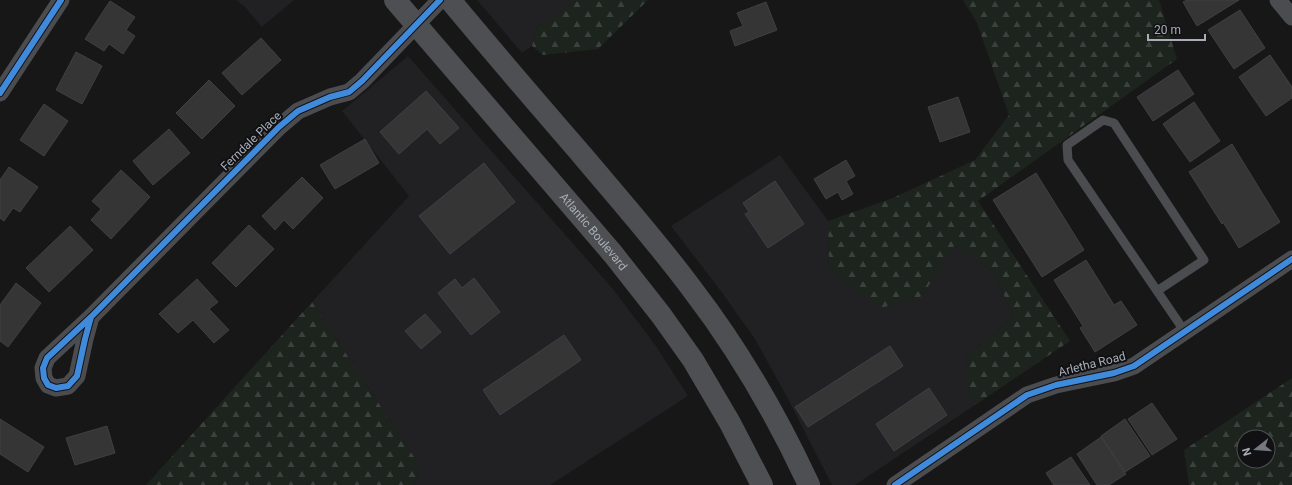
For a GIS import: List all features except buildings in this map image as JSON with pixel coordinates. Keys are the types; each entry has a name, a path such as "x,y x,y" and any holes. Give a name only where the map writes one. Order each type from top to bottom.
{"main road":[{"name":"Atlantic Boulevard","path":"395,0 613,254 661,315 693,360 712,391 762,485"},
{"path":"450,0 653,239 693,290 728,340 758,388 787,438 809,485"}],"street":[{"path":"0,93 61,0"},
{"name":"Ferndale Place","path":"91,317 279,127 298,111 330,97 349,92 362,81 440,0"},
{"path":"1278,0 1292,17"},
{"name":"Arletha Road","path":"894,485 1026,395 1056,385 1114,373 1134,366 1292,259"}],"lane":[{"path":"1157,291 1204,260 1114,123 1103,120 1067,145 1068,160 1157,291 1185,332"}],"shaded area":[{"path":"236,0 294,0 262,27 244,6"},
{"path":"477,0 577,0 537,27 532,46 522,53"},
{"path":"408,56 613,289 656,346 688,396 550,485 414,485 420,466 312,302 409,196 342,111"},
{"path":"780,155 828,221 829,270 922,296 954,246 993,271 1014,317 968,355 965,381 975,405 855,485 832,485 755,339 671,226"}],"green space":[{"path":"577,0 648,0 598,49 543,55 532,46 537,27"},
{"path":"963,0 1159,0 1177,59 978,201 1070,341 975,405 965,381 968,355 1014,317 993,271 954,246 922,296 881,308 829,270 828,221 893,198 975,160 1009,115 977,23"},
{"path":"312,302 420,466 414,485 146,485"},
{"path":"1292,378 1292,485 1189,485 1184,450"}],"cycle path":[{"path":"0,93 61,0"},
{"path":"91,317 77,376 68,386 56,388 48,385 44,378 43,368 47,358 91,317 279,127 298,111 330,97 349,92 362,81 440,0"},
{"path":"895,485 1027,395 1056,385 1114,373 1134,366 1292,259"}]}
